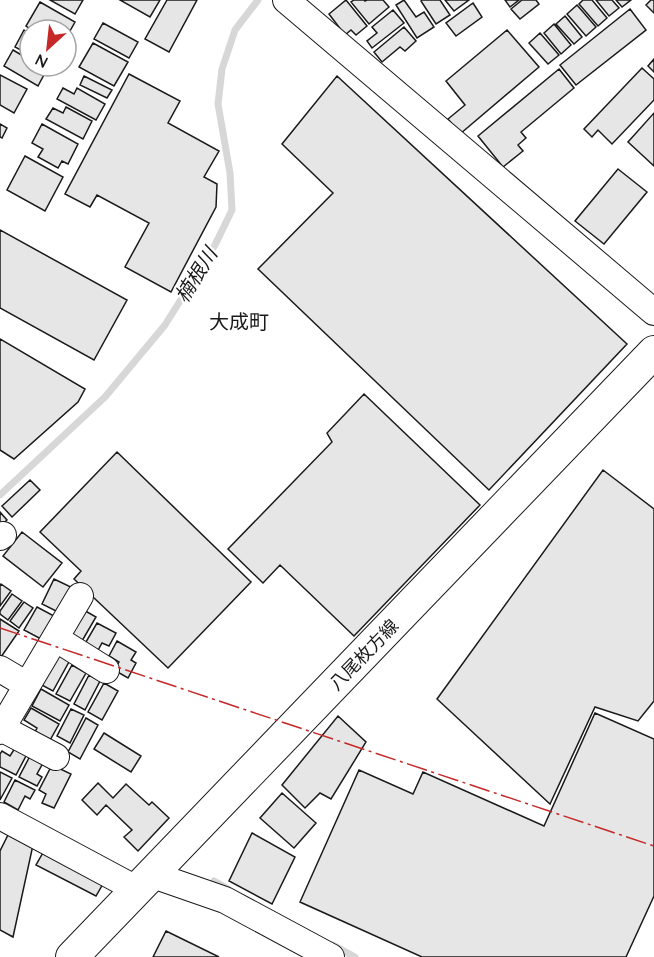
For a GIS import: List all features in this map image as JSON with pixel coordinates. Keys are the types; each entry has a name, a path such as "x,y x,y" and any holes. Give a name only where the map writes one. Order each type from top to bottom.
{"main road":[{"name":"八尾枚方線","path":"72,957 654,352"}],"street":[{"path":"293,2 654,312"},
{"path":"56,757 1,730 80,596"},
{"path":"55,638 106,670"},
{"path":"0,669 27,685"},
{"path":"0,816 145,882 225,900 331,957"}],"building":[{"path":"50,0 83,0 75,14"},
{"path":"120,0 160,0 150,17"},
{"path":"167,0 197,0 169,52 145,39"},
{"path":"346,0 367,26 356,35 351,30 345,35 329,14"},
{"path":"354,0 383,0 389,7 369,24 351,2"},
{"path":"404,0 416,17 424,12 434,27 417,38 396,5"},
{"path":"422,0 440,0 450,15 436,24"},
{"path":"445,0 469,0 454,11"},
{"path":"505,0 519,0 510,7"},
{"path":"522,0 536,0 539,4 520,19 511,9"},
{"path":"583,0 592,0 607,18 598,26 579,4"},
{"path":"596,0 612,0 619,8 609,16"},
{"path":"616,0 631,0 622,7"},
{"path":"654,0 654,13 646,5"},
{"path":"40,2 68,18 31,18"},
{"path":"473,3 482,17 456,36 446,23"},
{"path":"577,5 596,27 586,36 567,14"},
{"path":"630,9 646,30 576,85 560,65"},
{"path":"393,10 404,23 372,48 367,41 377,33 372,27"},
{"path":"565,16 582,37 574,44 556,24"},
{"path":"103,23 138,42 129,58 94,39"},
{"path":"554,24 571,45 561,54 544,33"},
{"path":"404,27 416,41 405,51 400,47 382,62 374,52"},
{"path":"507,30 539,67 460,134 448,119 465,105 446,81"},
{"path":"540,33 559,55 548,64 529,43"},
{"path":"93,43 128,62 114,86 79,67"},
{"path":"13,50 18,53 18,74 4,66"},
{"path":"654,59 654,72 648,66"},
{"path":"642,68 654,79 654,100 612,144 598,130 592,137 584,129"},
{"path":"559,69 574,88 521,132 526,138 518,145 523,151 503,167 478,136"},
{"path":"129,74 180,101 168,123 219,151 204,177 217,184 216,207 171,292 125,267 149,223 97,195 90,207 65,194"},
{"path":"0,75 27,89 14,113 0,105"},
{"path":"84,76 112,90 107,98 80,85"},
{"path":"337,76 627,344 489,490 258,269 333,193 282,144"},
{"path":"24,78 42,78 38,86"},
{"path":"63,88 74,94 77,88 105,104 96,120 57,99"},
{"path":"66,107 92,121 83,139 46,119 53,108 63,113"},
{"path":"654,113 654,166 628,142"},
{"path":"0,124 7,128 2,138 0,137"},
{"path":"42,124 78,144 68,164 62,161 58,168 38,157 43,149 32,143"},
{"path":"25,156 63,177 45,211 7,190"},
{"path":"618,169 647,192 604,244 575,221"},
{"path":"0,230 127,300 94,360 0,308"},
{"path":"0,339 85,389 78,402 14,459 0,450"},
{"path":"364,394 480,505 354,636 280,565 263,583 228,549 332,442 327,433"},
{"path":"117,452 251,582 168,668 74,579 81,571 40,532"},
{"path":"603,470 654,509 654,701 638,721 595,707 550,804 437,699"},
{"path":"30,480 40,490 12,517 2,506"},
{"path":"0,512 7,520 0,526"},
{"path":"22,532 62,563 43,587 3,556"},
{"path":"54,579 73,588 60,613 42,604"},
{"path":"1,584 11,591 0,606 0,586"},
{"path":"12,594 22,601 8,620 0,614 0,611"},
{"path":"24,602 33,608 19,628 10,621"},
{"path":"37,607 54,616 41,639 24,630"},
{"path":"82,609 96,617 82,641 68,634"},
{"path":"0,619 19,631 1,657 0,656"},
{"path":"97,623 116,633 109,646 102,643 96,654 83,647"},
{"path":"117,641 136,652 131,660 136,663 128,678 114,670 119,662 109,656"},
{"path":"56,651 70,660 53,691 38,683"},
{"path":"72,665 86,673 70,701 56,694"},
{"path":"89,675 100,681 85,710 74,704"},
{"path":"104,683 118,691 102,720 88,712"},
{"path":"41,689 69,705 60,721 32,706"},
{"path":"31,708 59,724 49,742 34,734 37,728 24,720"},
{"path":"71,709 84,715 70,743 57,736"},
{"path":"595,713 654,739 654,896 626,957 422,957 300,902 359,770 413,794 423,772 544,826"},
{"path":"338,716 366,742 331,799 320,793 305,808 282,785"},
{"path":"86,718 98,725 80,759 68,752"},
{"path":"104,733 141,756 131,772 94,749"},
{"path":"15,748 27,754 16,775 0,767 2,751 10,756"},
{"path":"30,756 43,763 37,774 42,777 37,786 19,777"},
{"path":"52,765 71,774 54,808 42,803 46,794 39,790"},
{"path":"0,772 12,778 0,800"},
{"path":"15,780 35,790 30,799 25,796 18,810 4,802"},
{"path":"98,783 113,798 126,784 149,805 152,802 169,818 138,851 124,837 132,830 106,805 97,815 82,800"},
{"path":"282,793 316,823 294,848 260,818"},
{"path":"9,833 33,845 13,937 0,930 0,851"},
{"path":"252,833 295,857 272,904 229,881"},
{"path":"44,851 104,882 96,896 36,865"},
{"path":"166,931 219,957 153,957"}],"waterway":[{"name":"楠根川","path":"0,495 105,397 165,325 215,245 232,210 230,173 218,104 222,69 235,30 258,0"},
{"path":"214,881 228,889"},
{"path":"333,945 355,957"}],"power":[{"path":"0,628 654,846"}],"district":[{"name":"大成町","path":"239,322"}]}
